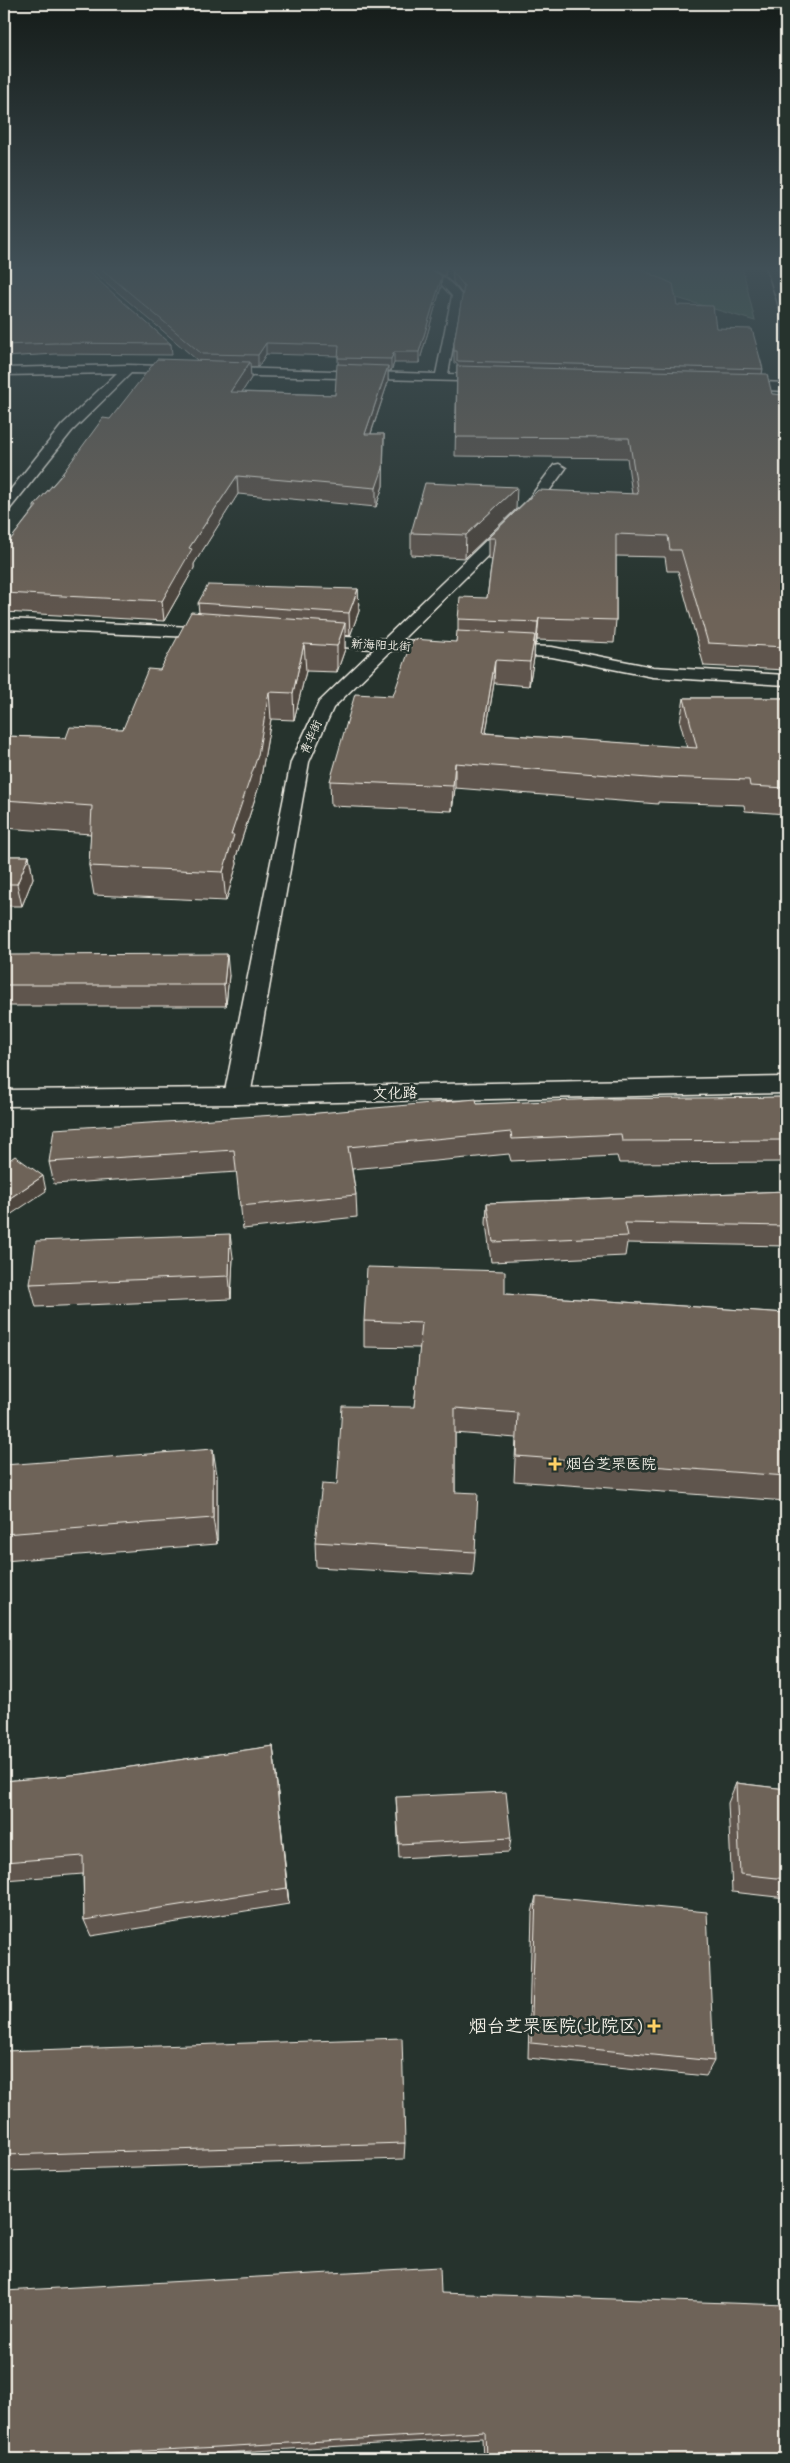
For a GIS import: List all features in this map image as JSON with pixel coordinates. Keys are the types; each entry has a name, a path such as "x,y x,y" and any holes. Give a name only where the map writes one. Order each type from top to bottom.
{"street":[{"path":"4,507 67,428 116,381"},
{"path":"717,385 786,387"},
{"name":"青华街","path":"237,1096 300,762 325,706 533,503 559,468"},
{"path":"4,624 229,634"},
{"name":"新海阳北街","path":"288,638 387,646 465,649"},
{"path":"484,650 552,652 653,672 786,680"},
{"name":"文化路","path":"4,1098 237,1096 786,1085"}],"building":[{"path":"140,381 237,381 230,392 335,395 336,381 383,381 365,434 384,434 383,468 376,488 237,476 189,548 192,549 162,601 4,593 4,548 37,506 34,506 60,477 103,418 110,419"},
{"path":"457,381 769,381 772,394 786,395 786,647 708,643 681,550 670,550 668,536 616,534 616,620 539,618 538,622 458,619 460,597 487,598 495,538 488,538 538,490 638,494 629,438 456,437"},
{"path":"425,483 517,487 466,535 411,533"},
{"path":"208,585 358,589 349,613 198,603"},
{"path":"191,612 345,623 337,646 304,644 293,693 269,692 258,755 231,835 234,835 223,872 89,866 92,806 4,800 4,736 66,738 70,727 123,729 148,669 160,670"},
{"path":"457,631 535,635 530,662 495,660 483,733 697,748 684,698 786,698 786,788 750,786 749,780 661,777 661,779 455,763 453,786 330,781 355,694 393,696 413,639 456,642"},
{"path":"4,856 29,856 17,884 4,884"},
{"path":"227,954 224,985 4,985 4,955"},
{"path":"786,1097 786,1140 622,1141 621,1134 512,1139 511,1132 348,1147 356,1195 240,1206 234,1150 49,1162 54,1129 307,1114 476,1099 477,1104 598,1099"},
{"path":"15,1156 43,1176 4,1202 4,1164"},
{"path":"786,1191 786,1226 625,1223 628,1236 493,1242 487,1203"},
{"path":"230,1234 229,1276 30,1284 36,1241"},
{"path":"367,1267 505,1271 505,1294 786,1313 786,1476 516,1456 518,1413 455,1408 455,1492 478,1493 475,1552 315,1542 322,1484 337,1485 342,1406 414,1407 422,1323 364,1321"},
{"path":"213,1449 213,1518 4,1534 4,1465"},
{"path":"273,1746 287,1888 84,1920 83,1856 4,1862 4,1781 83,1774"},
{"path":"736,1783 786,1789 786,1879 740,1874"},
{"path":"506,1792 511,1838 399,1844 396,1797"},
{"path":"536,1896 707,1912 714,2061 531,2043"},
{"path":"402,2038 405,2143 4,2155 4,2051"},
{"path":"440,2267 441,2293 786,2305 786,2459 486,2459 485,2432 4,2459 4,2291"}],"place":[{"name":"烟台芝罘医院","path":"555,1464"},
{"name":"烟台芝罘医院(北院区)","path":"654,2026"}]}
